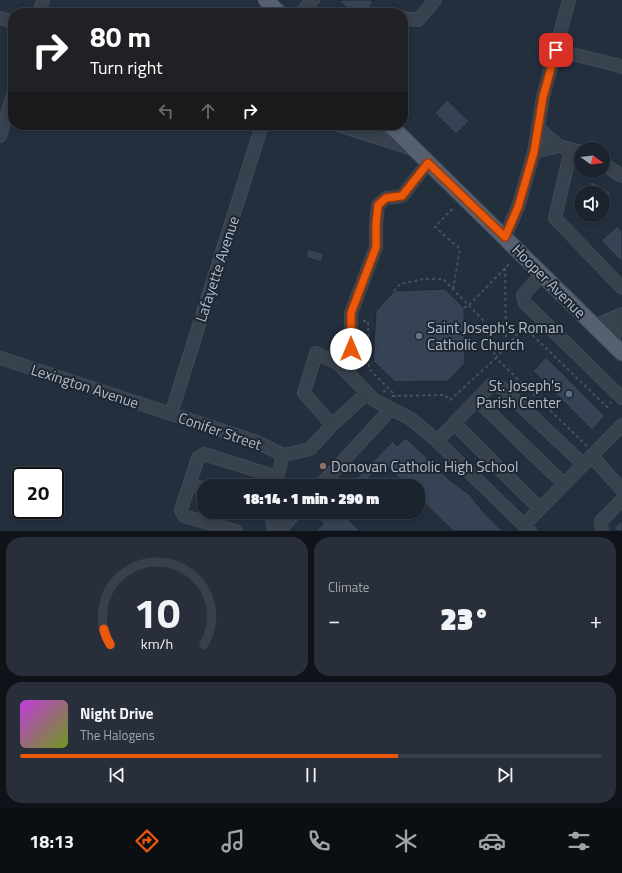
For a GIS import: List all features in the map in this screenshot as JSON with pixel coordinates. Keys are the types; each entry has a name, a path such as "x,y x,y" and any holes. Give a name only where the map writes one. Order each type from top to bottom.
{"main road":[{"path":"266,0 274,8"},
{"name":"Hooper Avenue","path":"395,130 617,348"}],"street":[{"path":"306,8 313,0"},
{"path":"408,19 418,20 435,0"},
{"path":"505,237 518,207 534,152 543,97 569,0"},
{"path":"556,50 622,67"},
{"path":"0,136 8,111"},
{"path":"538,128 559,146 574,150"},
{"name":"Lafayette Avenue","path":"171,414 260,130"},
{"path":"354,130 413,149"},
{"path":"534,152 559,146"},
{"path":"574,157 555,218 622,288"},
{"path":"350,376 351,313 376,247 378,205 386,198 402,196 428,163"},
{"path":"610,168 622,176"},
{"path":"542,274 523,295 525,303 622,398"},
{"path":"595,326 622,314"},
{"path":"617,348 622,314"},
{"path":"332,425 304,393 316,353 339,364 374,400 411,419 437,441 527,528 540,509 564,484 587,456 622,425"},
{"name":"Lexington Avenue","path":"0,358 171,414"},
{"path":"437,441 492,385 502,387 587,456 622,490"},
{"path":"277,479 283,455 310,449 332,425 367,393"},
{"path":"477,400 564,484"},
{"path":"326,479 391,408"},
{"name":"Conifer Street","path":"171,414 257,442 283,455"},
{"path":"454,424 540,509"},
{"path":"236,531 184,516 181,510 198,458 204,454 271,479"},
{"path":"189,485 197,487"},
{"path":"602,531 601,521 622,500"},
{"path":"272,519 274,531"},
{"path":"279,531 290,519"}],"path":[{"path":"453,208 435,227 460,249 453,289"},
{"path":"464,308 469,305 510,263"},
{"path":"505,268 506,347"},
{"path":"394,291 400,284 423,279 443,279 484,321 496,358 587,456"},
{"path":"351,321 368,321 369,369 396,396"},
{"path":"389,396 445,395 450,400 496,358 524,327 607,407"},
{"path":"382,396 388,388"}],"building":[{"path":"339,0 371,0 373,3 370,6 372,8 347,8"},
{"path":"447,100 469,121 456,134 435,113"},
{"path":"592,181 600,186 589,186"},
{"path":"617,226 622,231 622,262 601,241"},
{"path":"308,249 324,254 321,262 306,257"},
{"name":"Saint Joseph's Roman Catholic Church","path":"445,289 464,308 465,363 448,381 395,382 373,361 376,311 394,291"},
{"name":"St. Joseph's Parish Center","path":"546,357 605,416 592,430 533,371"},
{"path":"406,438 451,481 470,495 484,513 502,531 453,531 425,504 425,479 400,479 383,463 367,479 356,479 393,441 397,446"},
{"path":"319,519 348,519 360,531 316,531 323,524"},
{"path":"622,520 622,531 617,531 614,528"}],"place":[{"name":"Saint Joseph's Roman Catholic Church","path":"419,336"},
{"name":"St. Joseph's Parish Center","path":"569,394"},
{"name":"Donovan Catholic High School","path":"323,466"}],"route":[{"path":"351,349 351,313 376,247 378,205 386,198 402,196 428,163 505,237 518,207 534,152 543,97 556,50"}]}
